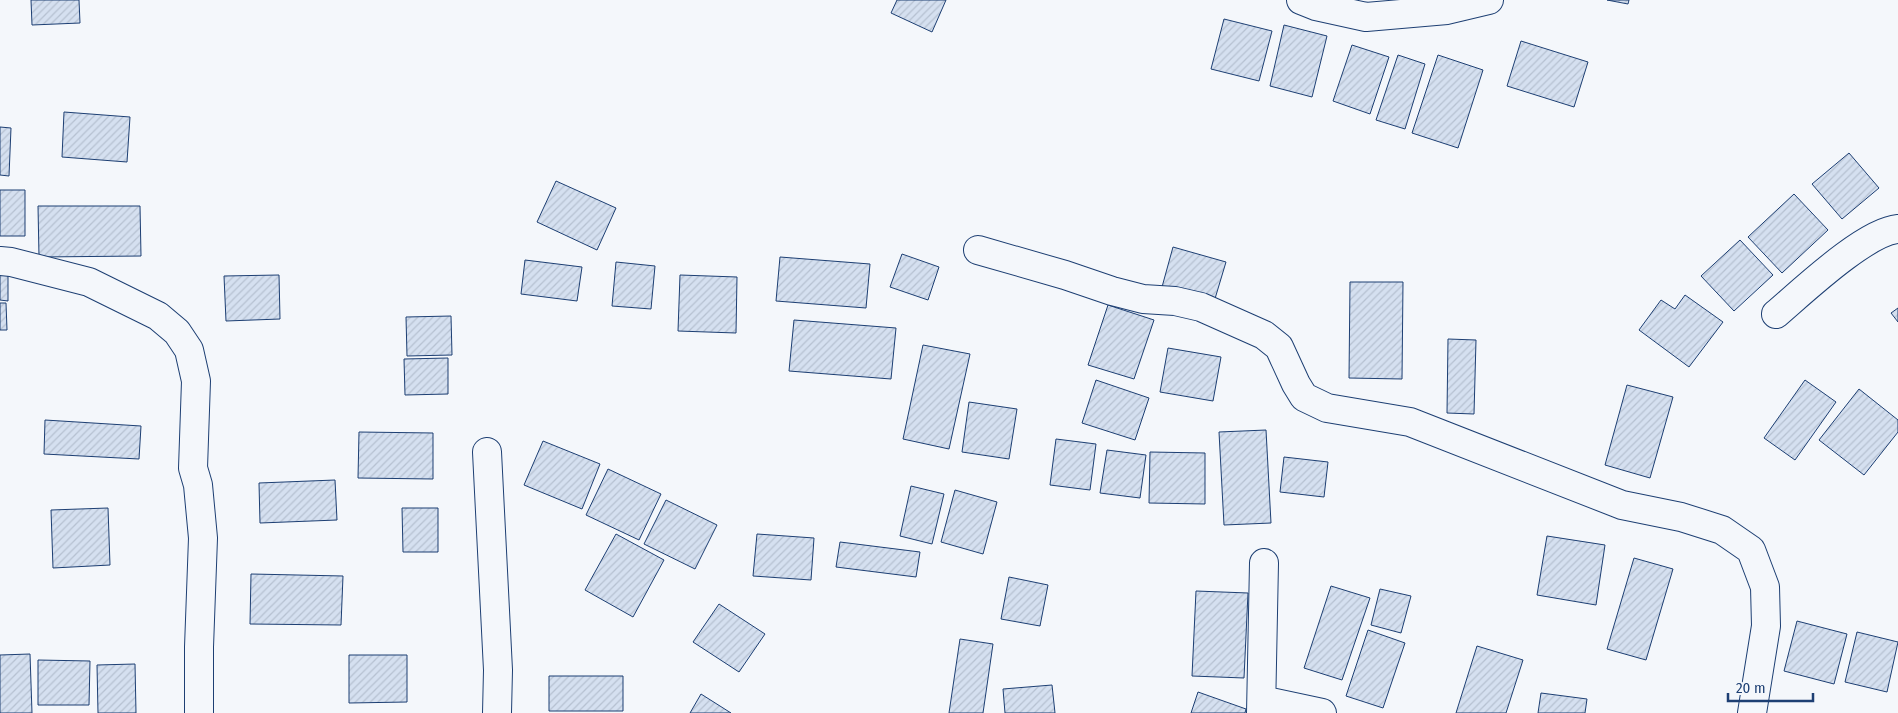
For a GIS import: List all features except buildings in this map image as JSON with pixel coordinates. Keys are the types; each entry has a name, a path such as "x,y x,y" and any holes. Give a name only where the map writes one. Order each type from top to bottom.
{"street":[{"path":"1301,0 1316,6 1366,17 1447,10 1489,0"},
{"path":"1776,314 1848,254 1888,230 1898,229"},
{"path":"978,250 1142,299 1175,301 1201,307 1264,335 1279,347 1304,397 1327,408 1410,422 1622,505 1681,517 1722,530 1750,550 1765,587 1766,626 1752,713"},
{"path":"0,261 11,262 89,282 158,316 177,332 189,350 196,381 192,468 198,485 203,538 199,647 199,713"},
{"path":"487,452 498,670 497,713"},
{"path":"1264,563 1262,706 1322,713"}]}
